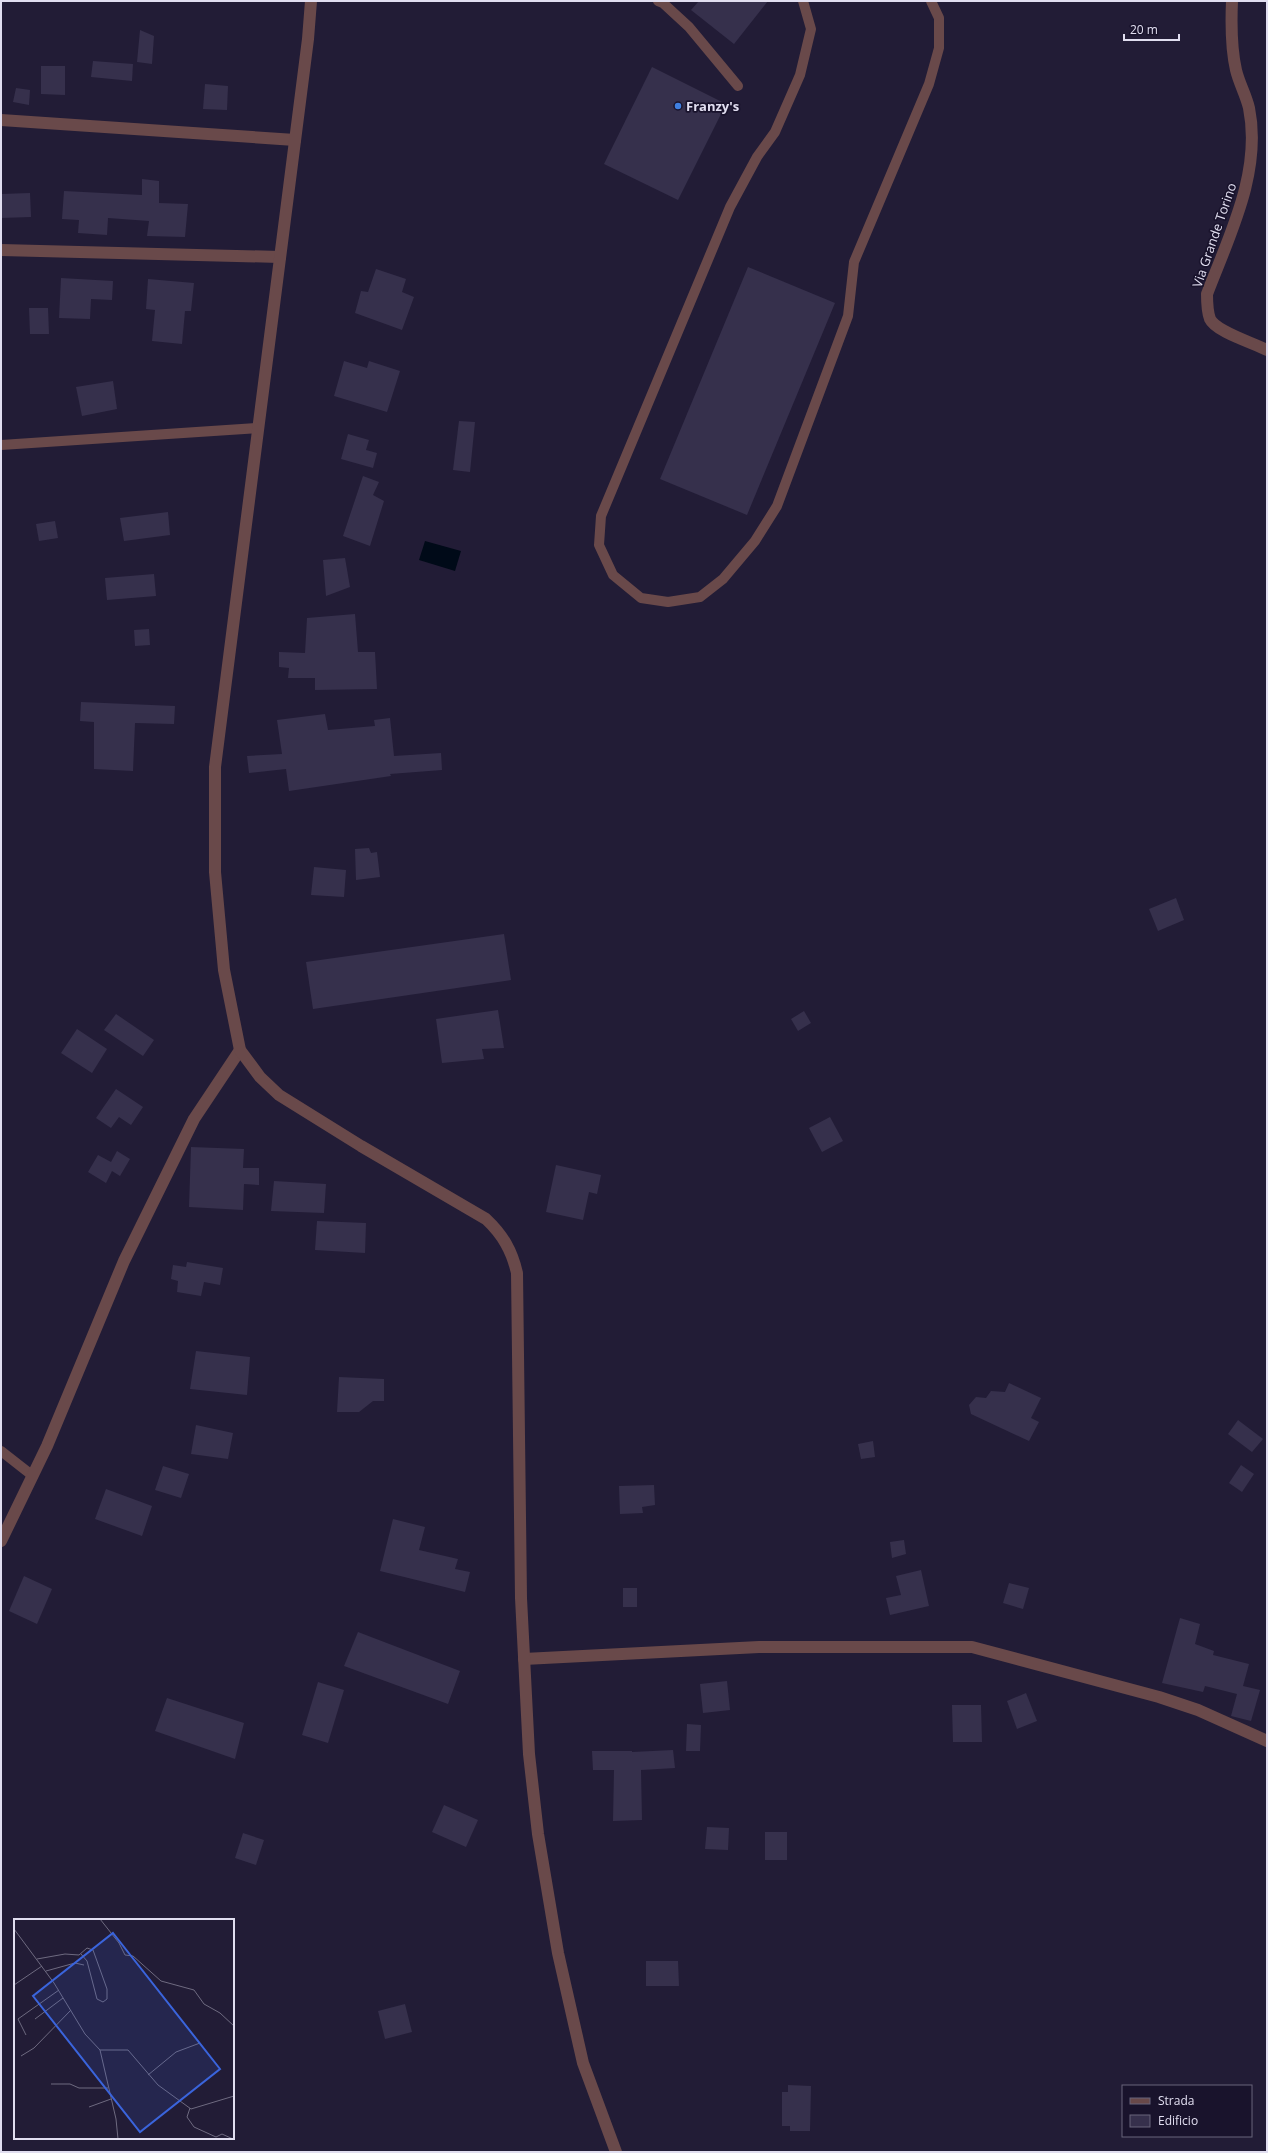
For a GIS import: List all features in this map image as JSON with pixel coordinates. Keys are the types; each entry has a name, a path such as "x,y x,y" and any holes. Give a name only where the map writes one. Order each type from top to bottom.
{"street":[{"path":"311,1 308,38 215,767 215,872 223,963 240,1050 260,1077 278,1095 361,1146 486,1219 498,1230 507,1244 517,1273 521,1598 529,1754 538,1834 558,1952 583,2063 616,2152"},
{"name":"Via Grande Torino","path":"1232,1 1231,34 1236,71 1249,108 1251,142 1247,184 1207,294 1207,308 1210,320 1219,328 1267,350"},
{"path":"1,120 295,140"},
{"path":"1,250 280,257"},
{"path":"1,1541 48,1446 124,1261 194,1119 240,1050"},
{"path":"524,1659 759,1647 972,1647 1159,1697 1198,1710 1267,1741"}],"lane":[{"path":"658,1 663,3 689,27 738,86"},
{"path":"803,1 811,29 800,75 775,132 757,157 730,207 601,516 598,545 612,575 641,598 668,602 700,597 723,579 755,541 778,506 848,316 854,262 929,84 939,48 939,18 931,1"},
{"path":"1,445 258,428"},
{"path":"1,1451 33,1476"}],"water":[{"path":"425,541 461,551 455,571 419,560"}],"building":[{"path":"699,1 768,1 734,44 691,10"},
{"path":"140,30 154,36 152,64 137,62"},
{"path":"93,61 133,64 132,81 91,77"},
{"path":"41,66 65,66 65,95 41,94"},
{"path":"652,67 726,104 678,200 604,164"},
{"path":"205,84 228,86 227,110 203,109"},
{"path":"16,88 30,90 29,105 13,102"},
{"path":"142,179 159,181 159,203 188,204 185,237 147,236 149,221 108,218 107,235 78,233 79,220 62,219 64,191 142,195"},
{"path":"30,193 31,217 1,218 1,194"},
{"path":"748,267 835,303 747,515 660,479"},
{"path":"376,269 406,279 402,292 414,297 402,330 355,313 361,291 368,292"},
{"path":"61,278 113,281 112,300 91,299 90,319 59,318"},
{"path":"148,279 194,283 191,311 185,311 182,344 152,341 155,310 146,309"},
{"path":"29,308 48,308 49,334 30,334"},
{"path":"344,361 367,368 369,361 400,371 387,412 334,396"},
{"path":"113,381 117,409 82,416 76,387"},
{"path":"459,421 475,422 470,472 453,470"},
{"path":"348,434 369,440 366,450 377,453 373,468 341,459"},
{"path":"363,476 379,482 373,495 384,501 370,546 343,536"},
{"path":"168,512 170,535 124,541 120,518"},
{"path":"55,521 58,538 39,541 36,524"},
{"path":"345,558 350,587 326,596 323,560"},
{"path":"154,574 156,596 107,600 105,578"},
{"path":"355,614 358,652 375,652 377,689 315,690 315,678 288,678 289,668 279,667 279,652 305,653 307,618"},
{"path":"149,629 150,645 135,646 134,630"},
{"path":"81,702 175,706 174,724 135,723 133,771 94,769 94,722 80,721"},
{"path":"325,714 328,730 375,726 374,720 390,718 394,756 441,753 442,770 390,774 391,776 289,791 286,769 249,773 247,756 282,754 277,720"},
{"path":"369,848 371,853 377,852 380,877 356,880 355,849"},
{"path":"314,867 346,870 344,897 311,895"},
{"path":"1176,898 1184,920 1158,931 1149,909"},
{"path":"504,934 511,980 313,1009 306,962"},
{"path":"498,1010 504,1048 482,1049 484,1059 442,1063 436,1019"},
{"path":"804,1011 811,1023 798,1031 791,1019"},
{"path":"116,1014 154,1040 143,1056 104,1030"},
{"path":"77,1029 107,1049 92,1073 61,1053"},
{"path":"116,1089 143,1107 131,1125 119,1117 111,1128 96,1118"},
{"path":"830,1117 843,1141 822,1152 809,1128"},
{"path":"191,1147 244,1149 243,1168 259,1168 259,1185 244,1184 243,1210 189,1207"},
{"path":"117,1151 130,1159 120,1176 112,1171 106,1183 88,1172 98,1155 111,1162"},
{"path":"556,1165 601,1175 597,1194 589,1192 583,1220 546,1212"},
{"path":"274,1181 326,1184 324,1213 271,1211"},
{"path":"317,1221 366,1223 365,1253 315,1250"},
{"path":"187,1262 223,1268 220,1285 204,1282 201,1296 177,1292 178,1281 171,1279 173,1265 186,1267"},
{"path":"196,1351 250,1357 247,1395 190,1389"},
{"path":"339,1377 384,1379 384,1401 373,1401 359,1412 337,1412"},
{"path":"1009,1383 1041,1398 1031,1418 1039,1422 1029,1441 971,1414 969,1405 976,1397 986,1398 991,1391 1005,1392"},
{"path":"1238,1420 1263,1439 1252,1452 1228,1434"},
{"path":"196,1425 233,1433 228,1459 191,1454"},
{"path":"873,1441 875,1457 861,1459 858,1444"},
{"path":"1241,1465 1254,1474 1242,1492 1229,1483"},
{"path":"163,1466 189,1474 181,1498 155,1490"},
{"path":"654,1485 655,1505 642,1507 643,1513 620,1514 619,1486"},
{"path":"106,1489 152,1506 142,1536 95,1519"},
{"path":"393,1519 425,1527 419,1550 458,1559 455,1569 470,1572 465,1592 380,1571"},
{"path":"904,1540 906,1554 892,1558 890,1542"},
{"path":"921,1570 929,1606 890,1615 886,1598 901,1595 896,1576"},
{"path":"24,1576 52,1589 37,1624 9,1611"},
{"path":"1009,1583 1029,1588 1023,1609 1003,1603"},
{"path":"623,1588 637,1588 637,1607 623,1607"},
{"path":"1180,1618 1200,1624 1195,1644 1214,1651 1213,1655 1249,1664 1243,1686 1260,1690 1251,1721 1231,1716 1237,1694 1205,1686 1203,1692 1162,1683"},
{"path":"358,1632 460,1671 448,1704 344,1666"},
{"path":"727,1681 730,1710 703,1713 700,1684"},
{"path":"318,1682 344,1690 328,1743 302,1735"},
{"path":"1026,1693 1037,1721 1017,1729 1007,1701"},
{"path":"167,1698 244,1723 235,1759 155,1731"},
{"path":"952,1705 981,1705 982,1742 953,1742"},
{"path":"687,1724 701,1725 700,1751 686,1751"},
{"path":"673,1750 675,1768 641,1770 642,1820 613,1821 614,1770 593,1770 592,1751 632,1752"},
{"path":"444,1805 478,1820 466,1847 432,1832"},
{"path":"707,1827 729,1828 728,1850 705,1849"},
{"path":"765,1832 787,1832 787,1860 765,1860"},
{"path":"243,1833 264,1840 256,1865 235,1858"},
{"path":"646,1961 678,1961 679,1986 646,1986"},
{"path":"405,2004 412,2032 385,2039 378,2011"},
{"path":"788,2085 811,2086 810,2131 790,2131 790,2126 782,2126 782,2092 788,2092"}],"place":[{"name":"Franzy's","path":"678,106"}]}
